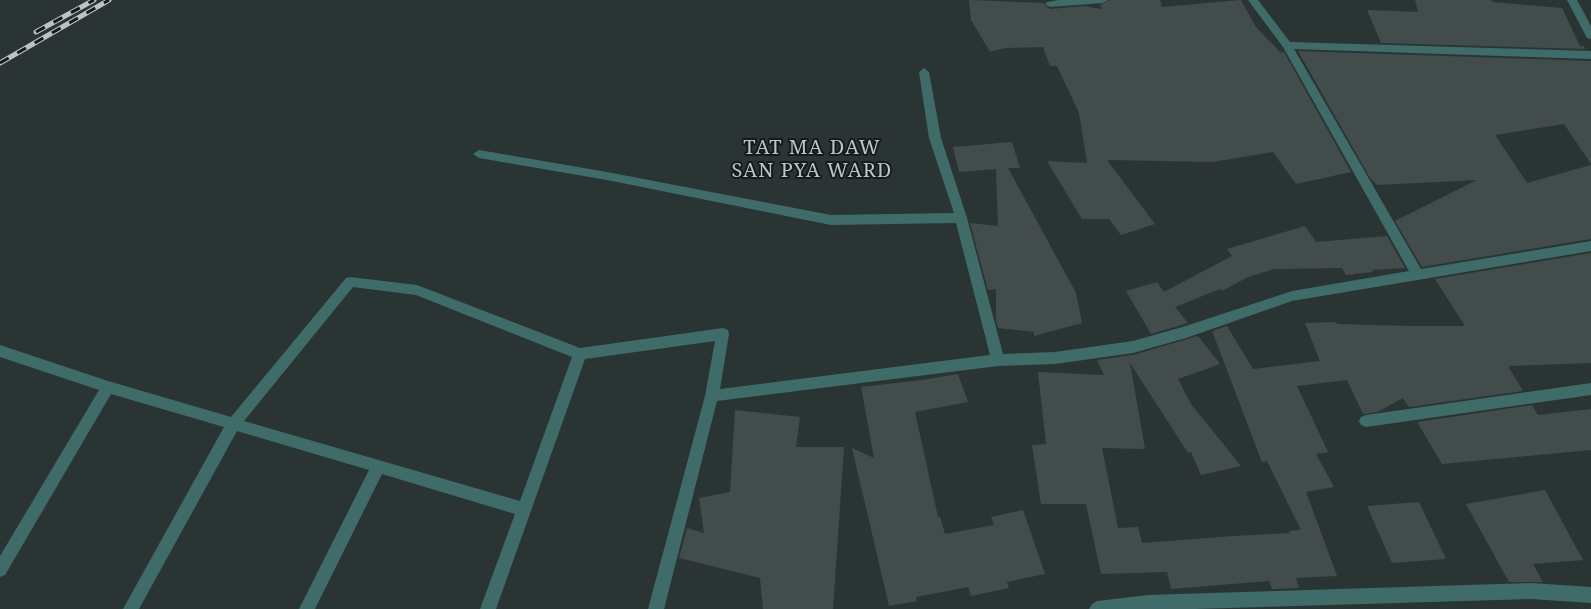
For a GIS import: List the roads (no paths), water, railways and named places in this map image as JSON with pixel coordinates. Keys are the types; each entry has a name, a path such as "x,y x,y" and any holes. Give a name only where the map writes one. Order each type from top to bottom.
{"street":[{"path":"1050,4 1102,0"},
{"path":"1253,0 1287,45 1418,276"},
{"path":"1572,0 1591,36"},
{"path":"1287,45 1591,55"},
{"path":"924,72 935,138 961,218 998,360"},
{"path":"479,154 607,176 831,220 961,218"},
{"path":"712,396 998,360 1055,358 1133,346 1186,332 1292,296 1591,246"},
{"path":"131,609 234,423 350,282 417,290 580,354 723,334 712,396 656,609"},
{"path":"0,351 108,387 523,508"},
{"path":"488,609 580,354"},
{"path":"0,570 108,387"},
{"path":"1366,421 1591,389"},
{"path":"307,609 379,466"},
{"path":"1097,609 1531,591 1591,595"}],"railway":[{"path":"36,32 94,0"},
{"path":"0,63 109,0"}],"district":[{"name":"TAT MA DAW SAN PYA WARD","path":"812,160"}]}
